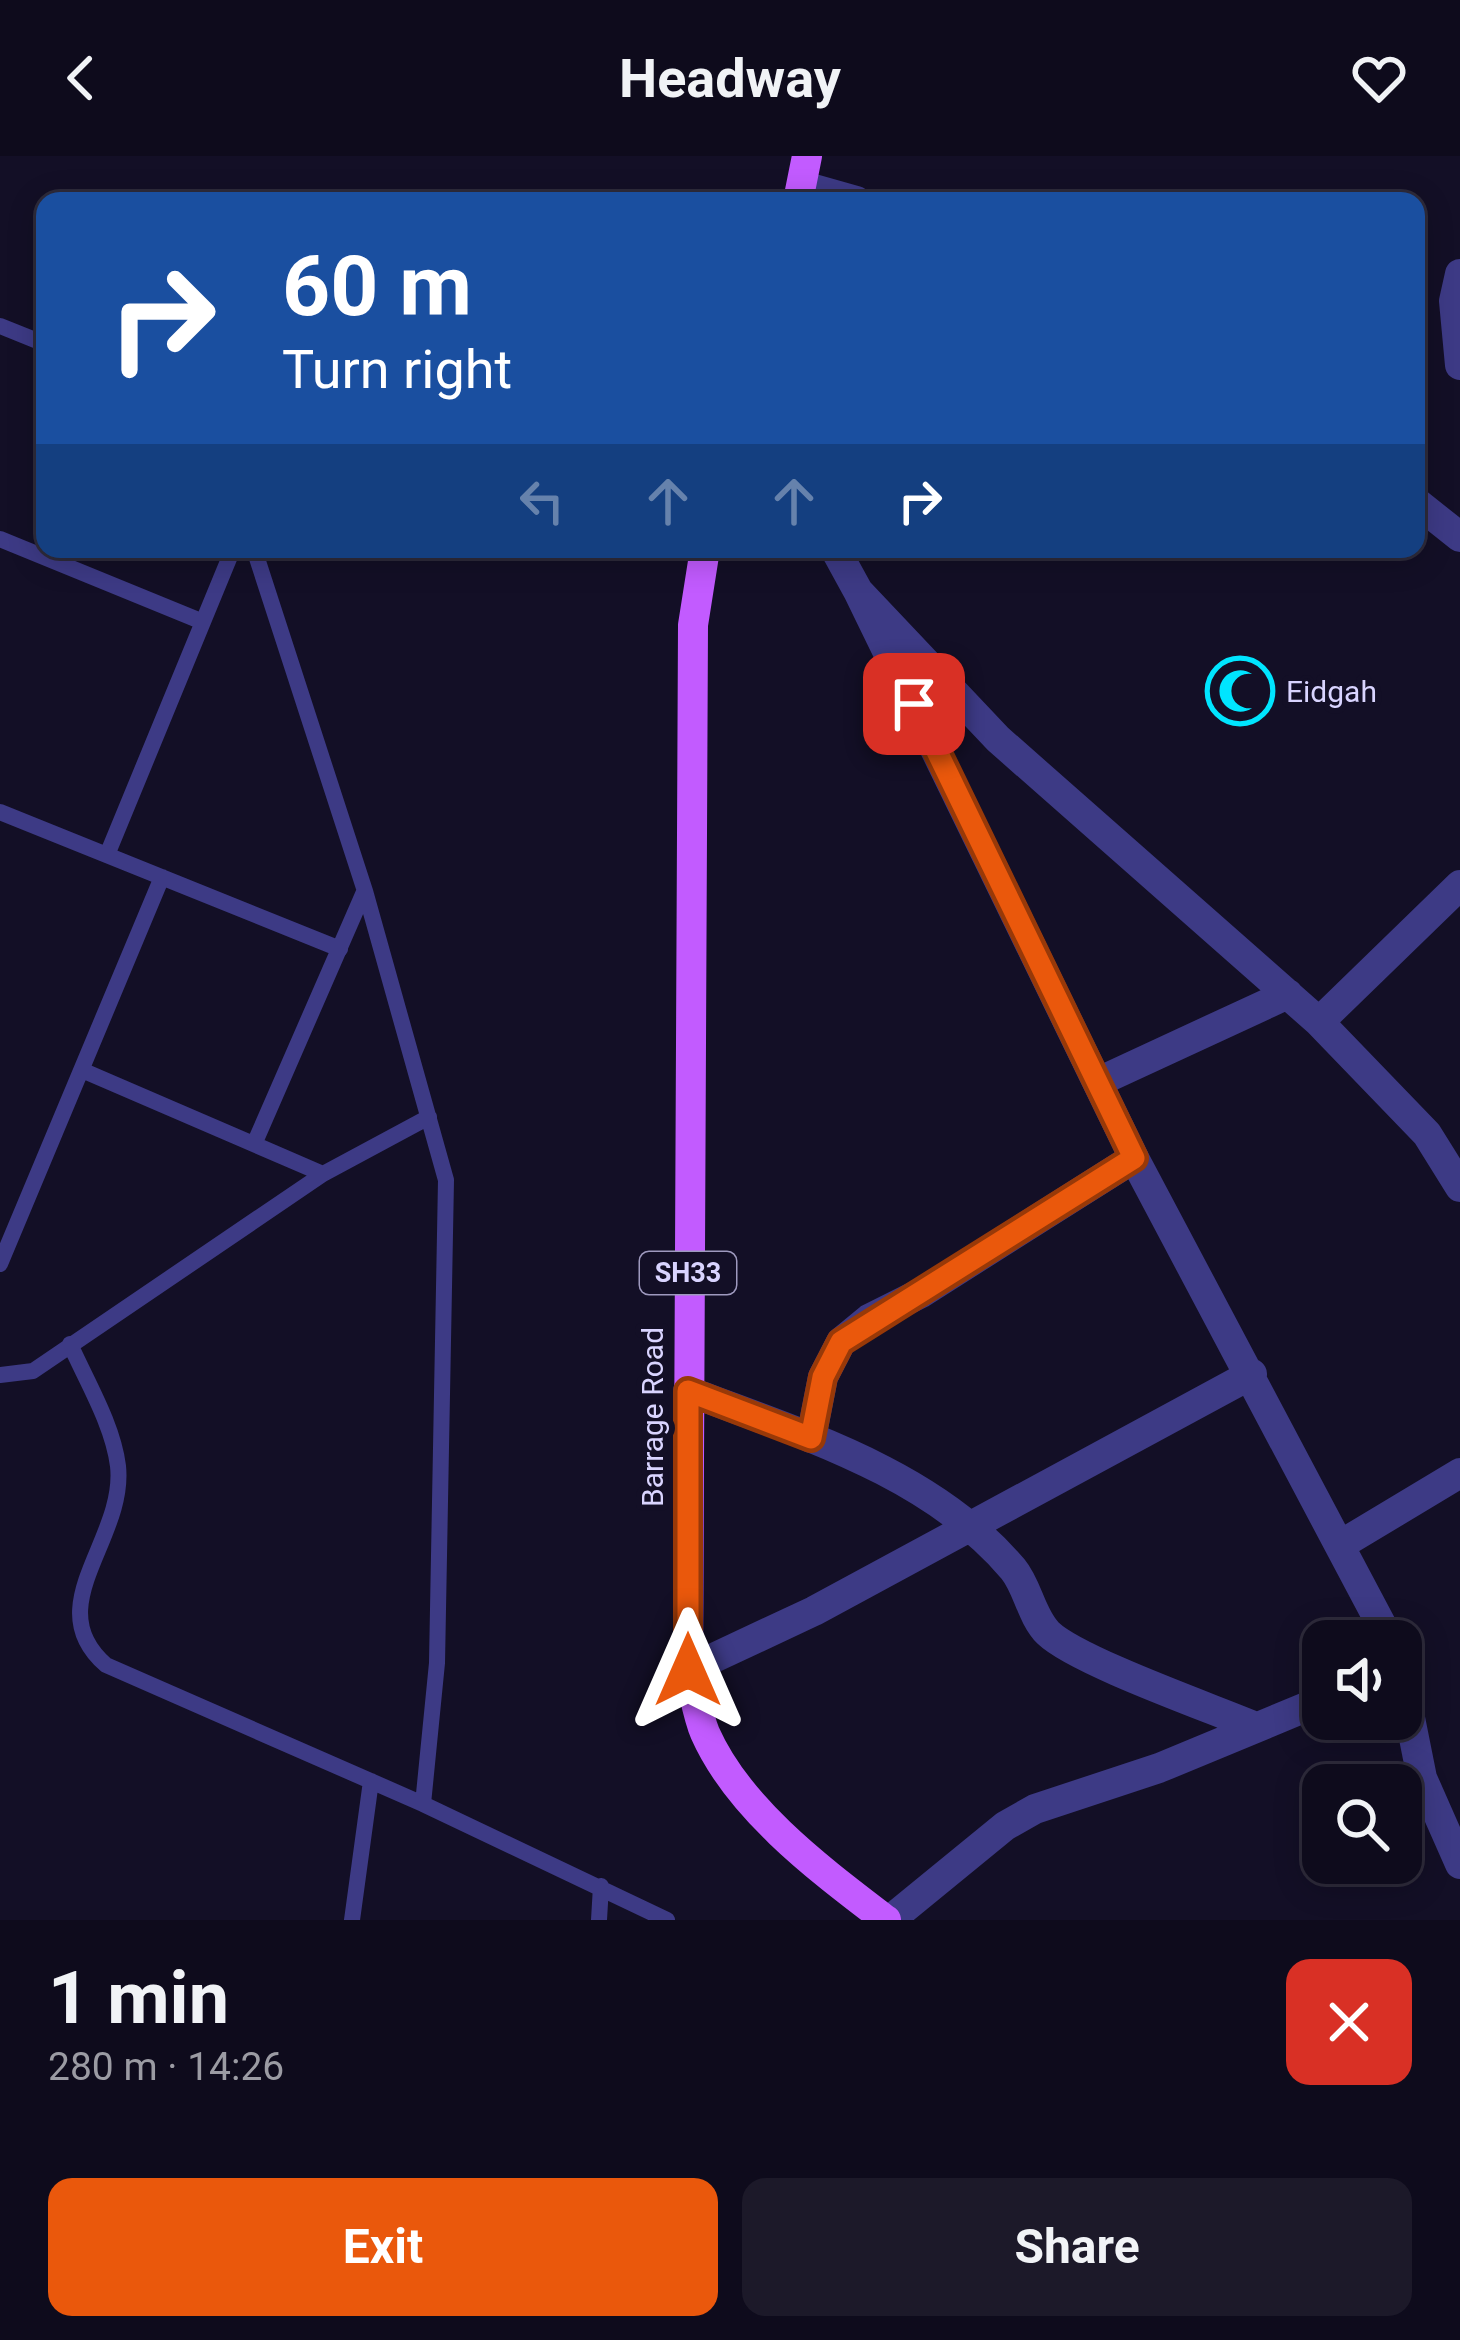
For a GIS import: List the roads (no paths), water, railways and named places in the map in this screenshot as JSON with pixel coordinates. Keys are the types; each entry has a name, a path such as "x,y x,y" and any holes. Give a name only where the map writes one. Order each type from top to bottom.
{"main road":[{"name":"Barrage Road","path":"704,558 693,625 688,1670 705,1734 746,1792 820,1870 888,1920"}],"street":[{"path":"803,181 832,192"},
{"path":"1460,274 1454,301 1460,365"},
{"path":"1425,509 1460,537"},
{"path":"840,558 1134,1158 1380,1620"},
{"path":"858,591 998,740 1319,1022 1427,1134 1460,1187"},
{"path":"1319,1022 1460,885"},
{"path":"1098,1082 1288,994"},
{"path":"811,1438 823,1377 841,1342 1134,1158"},
{"path":"688,1670 970,1529 1252,1374"},
{"path":"688,1391 811,1438 912,1488 970,1529 1015,1571 1047,1632 1077,1651 1256,1727"},
{"path":"1342,1544 1460,1473"},
{"path":"888,1920 1005,1826 1035,1810 1159,1768 1302,1708"},
{"path":"1414,1740 1422,1778 1460,1864"}],"lane":[{"path":"0,326 36,340"},
{"path":"0,539 36,554"},
{"path":"46,558 203,622"},
{"path":"107,856 228,558"},
{"path":"257,558 365,891 446,1180 437,1663 423,1804"},
{"path":"0,812 340,949"},
{"path":"0,1264 162,878"},
{"path":"255,1142 365,891"},
{"path":"84,1071 323,1174"},
{"path":"0,1375 33,1371 323,1174 429,1117"},
{"path":"70,1344 113,1444 119,1472 108,1529 77,1608 78,1631 88,1650 106,1665 423,1804 667,1920"},
{"path":"352,1920 370,1781"},
{"path":"599,1920 601,1886"}],"place":[{"name":"Eidgah","path":"1240,691"}]}
